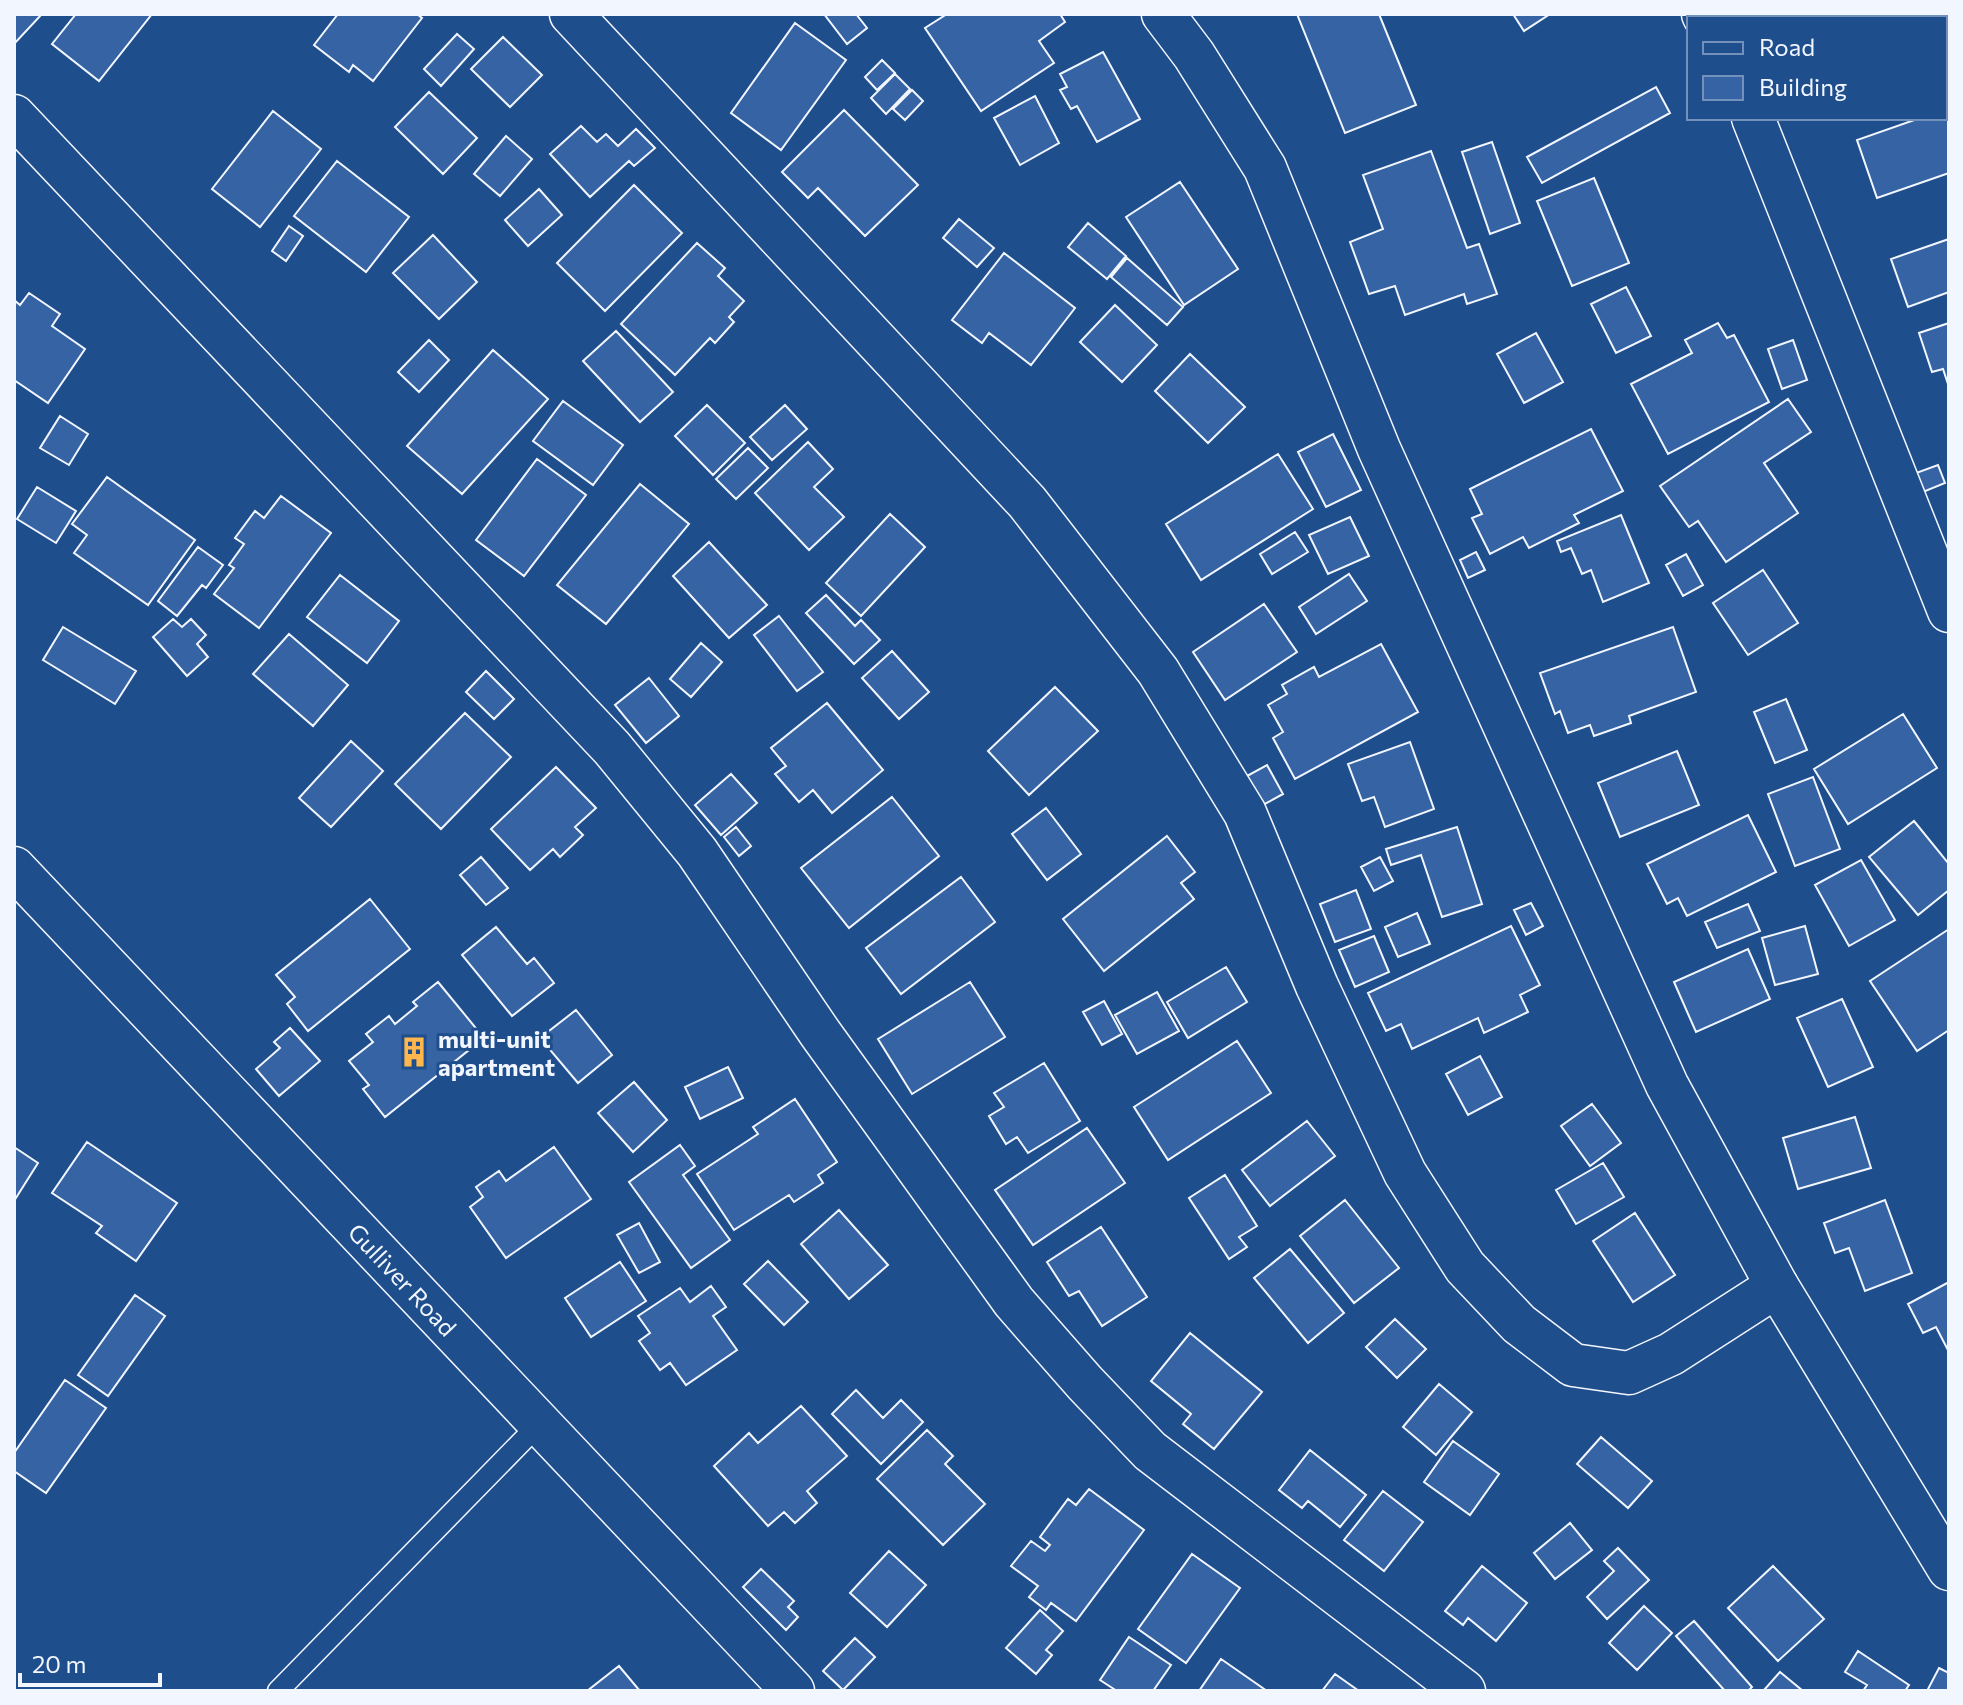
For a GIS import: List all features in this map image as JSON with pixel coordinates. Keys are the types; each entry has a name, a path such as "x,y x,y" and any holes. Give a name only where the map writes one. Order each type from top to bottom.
{"street":[{"path":"571,14 1027,502 1158,671 1245,813 1317,986 1405,1173 1465,1267 1519,1324 1573,1365 1629,1373 1671,1354 1777,1286"},
{"path":"1163,14 1194,55 1265,168 1379,449 1667,1085 1777,1286 1949,1569"},
{"path":"14,116 612,748 697,852 820,1033 1014,1302 1085,1383 1150,1451 1464,1691"},
{"path":"1754,120 1949,611"},
{"name":"Gulliver Road","path":"14,868 793,1691"}],"lane":[{"path":"278,1691 538,1425"}],"building":[{"path":"14,14 42,14 14,44"},
{"path":"76,14 152,14 99,81 52,44"},
{"path":"338,14 417,14 422,18 373,81 353,65 349,72 314,45"},
{"path":"824,14 856,14 867,28 847,44"},
{"path":"947,14 1060,14 1065,22 1039,41 1054,63 981,111 925,28"},
{"path":"1297,14 1379,14 1416,105 1345,133"},
{"path":"1513,14 1550,14 1524,31"},
{"path":"1812,14 1892,16 1813,16"},
{"path":"795,23 846,60 781,150 731,113"},
{"path":"457,34 474,49 441,86 424,69"},
{"path":"503,37 542,75 510,107 471,69"},
{"path":"1103,52 1140,119 1097,142 1077,106 1071,109 1060,90 1067,87 1060,74"},
{"path":"882,60 895,73 877,90 865,77"},
{"path":"895,74 910,89 886,114 871,98"},
{"path":"1656,87 1670,113 1542,183 1527,157"},
{"path":"912,90 923,101 905,120 893,109"},
{"path":"429,92 477,138 443,174 395,127"},
{"path":"1035,96 1059,143 1020,165 994,118"},
{"path":"1947,108 1949,173 1877,198 1857,140 1914,120 1947,120"},
{"path":"844,110 918,185 865,236 818,188 808,198 782,172"},
{"path":"273,111 321,149 260,227 212,189"},
{"path":"581,126 597,142 606,134 618,146 636,129 655,148 634,166 629,161 590,197 550,154"},
{"path":"506,136 532,159 500,196 474,174"},
{"path":"1492,142 1520,223 1490,234 1462,152"},
{"path":"1431,151 1467,248 1479,244 1497,294 1467,304 1464,294 1405,315 1395,286 1369,294 1350,242 1383,229 1363,175"},
{"path":"337,161 409,217 366,272 294,216"},
{"path":"1594,178 1629,263 1572,286 1537,201"},
{"path":"1180,182 1238,269 1184,305 1126,217"},
{"path":"634,185 682,233 605,311 557,263"},
{"path":"539,189 562,215 528,246 505,220"},
{"path":"959,219 994,248 977,267 943,238"},
{"path":"1088,223 1126,256 1107,279 1068,247"},
{"path":"289,226 303,236 286,261 272,251"},
{"path":"433,235 477,282 439,319 393,273"},
{"path":"1949,239 1949,292 1908,307 1891,259"},
{"path":"697,243 725,268 718,276 744,301 729,317 734,322 715,343 710,338 675,375 621,324"},
{"path":"1004,253 1075,308 1031,365 989,333 982,343 952,320"},
{"path":"1127,258 1183,307 1167,325 1111,277"},
{"path":"1626,287 1651,336 1616,353 1591,304"},
{"path":"29,293 60,314 52,326 85,349 48,403 14,380 14,300 20,305"},
{"path":"1115,305 1157,345 1122,382 1080,342"},
{"path":"1718,323 1727,338 1734,335 1769,402 1668,454 1631,384 1692,353 1685,340"},
{"path":"1949,323 1949,387 1943,369 1932,372 1919,333"},
{"path":"616,331 673,392 640,422 583,361"},
{"path":"1536,333 1563,382 1524,403 1497,354"},
{"path":"429,340 449,360 419,392 398,372"},
{"path":"1793,340 1807,380 1782,389 1768,349"},
{"path":"493,350 548,399 462,494 407,446"},
{"path":"1190,354 1245,407 1208,443 1155,391"},
{"path":"1788,399 1811,432 1764,463 1798,513 1726,562 1698,521 1689,527 1660,486"},
{"path":"563,401 623,445 593,485 533,441"},
{"path":"707,405 745,443 713,475 675,436"},
{"path":"785,405 807,429 772,460 750,437"},
{"path":"60,416 88,434 69,465 40,448"},
{"path":"1591,429 1623,491 1574,515 1579,523 1529,548 1523,537 1490,554 1472,518 1482,514 1470,489"},
{"path":"1333,434 1361,490 1326,507 1298,452"},
{"path":"808,442 833,469 814,487 844,517 809,550 755,493"},
{"path":"748,448 768,468 736,499 716,479"},
{"path":"1278,454 1313,509 1201,580 1166,524"},
{"path":"537,459 586,495 524,576 476,540"},
{"path":"1938,465 1945,483 1923,492 1916,473"},
{"path":"107,477 195,540 148,605 74,553 87,535 72,524"},
{"path":"640,484 689,524 606,624 557,585"},
{"path":"37,487 76,511 56,543 17,519"},
{"path":"281,496 331,533 259,628 214,594 234,568 229,565 244,544 235,538 255,511 264,518"},
{"path":"890,514 925,547 861,616 826,583"},
{"path":"1621,515 1649,583 1603,602 1591,570 1582,574 1571,548 1561,552 1557,541"},
{"path":"1350,517 1369,556 1328,574 1309,535"},
{"path":"1295,532 1308,552 1272,574 1260,554"},
{"path":"709,542 767,605 729,638 673,576"},
{"path":"198,547 223,565 206,588 202,585 177,616 158,601"},
{"path":"1476,552 1485,570 1468,578 1460,560"},
{"path":"1686,554 1703,585 1683,596 1666,565"},
{"path":"1763,570 1798,623 1748,655 1713,603"},
{"path":"1349,574 1367,601 1316,634 1299,607"},
{"path":"340,575 399,621 367,663 307,617"},
{"path":"826,595 855,626 861,620 880,640 854,664 806,613"},
{"path":"1264,604 1297,652 1225,700 1193,652"},
{"path":"779,616 823,672 797,691 754,635"},
{"path":"173,619 182,627 191,619 206,635 197,644 208,657 187,676 153,637"},
{"path":"63,627 136,671 115,704 43,660"},
{"path":"1673,627 1696,692 1629,716 1631,723 1594,736 1590,725 1568,733 1560,711 1555,714 1540,673"},
{"path":"289,634 348,685 313,726 253,674"},
{"path":"701,643 722,662 691,697 670,679"},
{"path":"1381,644 1418,712 1295,779 1273,738 1283,732 1268,705 1287,694 1282,685 1314,667 1319,677"},
{"path":"892,651 929,692 899,719 862,678"},
{"path":"486,671 514,699 494,719 466,692"},
{"path":"649,678 679,716 646,743 615,705"},
{"path":"1055,687 1098,731 1029,795 988,751"},
{"path":"1786,699 1807,750 1775,763 1754,712"},
{"path":"827,703 883,770 832,813 813,790 799,802 775,774 786,766 771,748"},
{"path":"465,713 511,757 441,829 395,784"},
{"path":"1903,714 1937,768 1848,824 1814,769"},
{"path":"351,741 383,771 331,827 299,798"},
{"path":"1410,742 1434,809 1385,827 1374,797 1362,801 1348,764"},
{"path":"1677,751 1699,805 1620,837 1598,783"},
{"path":"1267,765 1283,794 1263,805 1247,776"},
{"path":"556,767 596,808 575,827 583,835 560,857 553,849 530,870 491,829"},
{"path":"731,774 757,803 721,835 695,805"},
{"path":"1813,777 1840,849 1795,866 1768,794"},
{"path":"892,797 939,856 849,928 801,868"},
{"path":"1046,808 1081,854 1047,880 1012,834"},
{"path":"1748,815 1776,872 1687,916 1678,898 1667,904 1647,864"},
{"path":"1914,821 1949,864 1949,890 1918,915 1869,857"},
{"path":"736,827 751,846 739,856 724,837"},
{"path":"1457,827 1482,904 1442,917 1421,855 1391,865 1386,849"},
{"path":"1167,836 1195,872 1181,883 1194,899 1104,971 1063,919"},
{"path":"481,857 508,888 486,905 460,875"},
{"path":"1380,857 1393,881 1374,891 1361,867"},
{"path":"1861,860 1895,920 1849,946 1815,885"},
{"path":"961,877 995,922 901,994 866,948"},
{"path":"1356,890 1371,929 1335,942 1320,904"},
{"path":"370,899 410,949 308,1031 287,1004 295,997 276,975"},
{"path":"1531,903 1543,926 1526,935 1514,910"},
{"path":"1748,904 1760,931 1717,948 1705,922"},
{"path":"1417,913 1430,944 1398,957 1385,927"},
{"path":"1511,926 1540,985 1520,995 1528,1012 1484,1033 1478,1018 1412,1049 1401,1024 1386,1031 1368,993"},
{"path":"1805,926 1818,974 1775,985 1762,938"},
{"path":"496,927 527,964 534,958 554,983 512,1016 462,955"},
{"path":"1949,929 1949,1030 1917,1051 1870,981"},
{"path":"1374,936 1389,972 1355,987 1339,950"},
{"path":"1748,949 1770,999 1696,1032 1674,982"},
{"path":"1226,967 1247,1002 1188,1038 1167,1002"},
{"name":"multi-unit apartment","path":"438,982 484,1038 385,1117 363,1089 369,1085 349,1061 373,1042 366,1034 389,1016 395,1024 417,1006 413,1002"},
{"path":"970,982 1005,1037 912,1094 878,1039"},
{"path":"1157,992 1179,1031 1137,1054 1115,1015"},
{"path":"1842,999 1873,1067 1828,1087 1797,1018"},
{"path":"1104,1001 1122,1034 1102,1045 1083,1012"},
{"path":"576,1010 612,1055 578,1083 540,1038"},
{"path":"290,1028 320,1061 279,1096 256,1069 280,1048 274,1042"},
{"path":"1237,1041 1271,1093 1168,1160 1134,1107"},
{"path":"1480,1056 1502,1097 1468,1115 1446,1074"},
{"path":"1044,1063 1080,1121 1028,1153 1017,1137 1006,1144 989,1116 1004,1107 994,1093"},
{"path":"728,1067 743,1098 700,1119 685,1087"},
{"path":"634,1082 667,1120 633,1152 598,1113"},
{"path":"795,1099 837,1162 818,1175 823,1183 794,1202 789,1195 734,1230 697,1174 758,1134 753,1127"},
{"path":"1592,1104 1621,1143 1590,1166 1561,1126"},
{"path":"1855,1117 1871,1168 1798,1189 1783,1138"},
{"path":"1307,1121 1335,1156 1270,1206 1242,1170"},
{"path":"1087,1128 1125,1183 1033,1245 995,1190"},
{"path":"87,1142 177,1203 136,1261 96,1233 102,1226 52,1193"},
{"path":"680,1145 695,1166 683,1175 730,1240 691,1268 629,1182"},
{"path":"14,1147 38,1163 14,1201"},
{"path":"554,1147 591,1199 506,1258 470,1207 483,1197 476,1187 499,1171 506,1181"},
{"path":"1603,1163 1624,1197 1576,1224 1556,1190"},
{"path":"1225,1175 1257,1226 1239,1237 1247,1247 1229,1259 1189,1198"},
{"path":"1345,1200 1399,1268 1354,1303 1300,1236"},
{"path":"1885,1200 1912,1273 1865,1291 1849,1248 1835,1253 1824,1223"},
{"path":"839,1210 888,1265 849,1299 801,1244"},
{"path":"1635,1213 1675,1275 1633,1302 1593,1241"},
{"path":"639,1223 660,1262 639,1273 617,1235"},
{"path":"1101,1227 1147,1297 1102,1326 1079,1291 1069,1296 1047,1262"},
{"path":"1290,1249 1344,1313 1308,1343 1254,1278"},
{"path":"768,1261 808,1302 784,1325 744,1284"},
{"path":"620,1262 646,1301 591,1337 565,1298"},
{"path":"1949,1282 1949,1352 1936,1327 1923,1333 1908,1304"},
{"path":"711,1286 726,1307 713,1316 737,1350 686,1385 670,1363 660,1370 639,1341 650,1333 638,1316 680,1288 690,1302"},
{"path":"135,1295 165,1316 108,1396 78,1375"},
{"path":"1395,1319 1426,1349 1397,1378 1366,1347"},
{"path":"1190,1333 1262,1392 1214,1449 1183,1424 1191,1414 1151,1381"},
{"path":"65,1380 106,1408 46,1493 14,1471 14,1453"},
{"path":"1439,1384 1472,1412 1436,1455 1403,1427"},
{"path":"856,1390 883,1418 901,1400 923,1422 881,1464 832,1414"},
{"path":"801,1406 847,1456 807,1491 817,1503 795,1523 784,1512 768,1526 714,1466 749,1433 758,1443"},
{"path":"927,1430 953,1456 945,1464 985,1504 943,1545 877,1479"},
{"path":"1601,1437 1652,1481 1628,1508 1577,1464"},
{"path":"1453,1441 1499,1474 1470,1515 1424,1482"},
{"path":"1310,1450 1366,1495 1340,1527 1308,1501 1302,1508 1279,1490"},
{"path":"1089,1489 1144,1530 1076,1621 1051,1603 1046,1610 1029,1597 1038,1586 1011,1566 1031,1541 1045,1551 1050,1545 1040,1537 1068,1499 1076,1505"},
{"path":"1383,1491 1423,1522 1384,1571 1344,1540"},
{"path":"1570,1523 1592,1550 1555,1579 1534,1553"},
{"path":"1618,1548 1649,1580 1607,1619 1587,1597 1614,1571 1604,1561"},
{"path":"889,1551 926,1585 887,1627 850,1593"},
{"path":"1192,1554 1240,1588 1186,1663 1138,1629"},
{"path":"1482,1566 1527,1603 1496,1641 1468,1618 1463,1625 1445,1611"},
{"path":"1773,1566 1824,1619 1778,1661 1728,1608"},
{"path":"761,1569 794,1601 788,1607 798,1617 786,1630 743,1587"},
{"path":"1644,1606 1672,1633 1637,1670 1609,1643"},
{"path":"1040,1610 1063,1631 1046,1650 1052,1655 1036,1674 1006,1648"},
{"path":"1694,1621 1752,1687 1748,1691 1725,1691 1676,1636"},
{"path":"1129,1637 1171,1665 1153,1691 1117,1691 1100,1680"},
{"path":"855,1638 875,1657 843,1690 823,1671"},
{"path":"1858,1651 1909,1685 1905,1691 1863,1691 1867,1685 1845,1672"},
{"path":"1221,1659 1267,1691 1199,1691"},
{"path":"619,1666 640,1691 587,1691"},
{"path":"1939,1668 1949,1673 1949,1691 1927,1691"},
{"path":"1780,1672 1803,1691 1764,1690"},
{"path":"1335,1674 1359,1691 1322,1691"}],"place":[{"name":"multi-unit apartment","path":"414,1052"}]}
